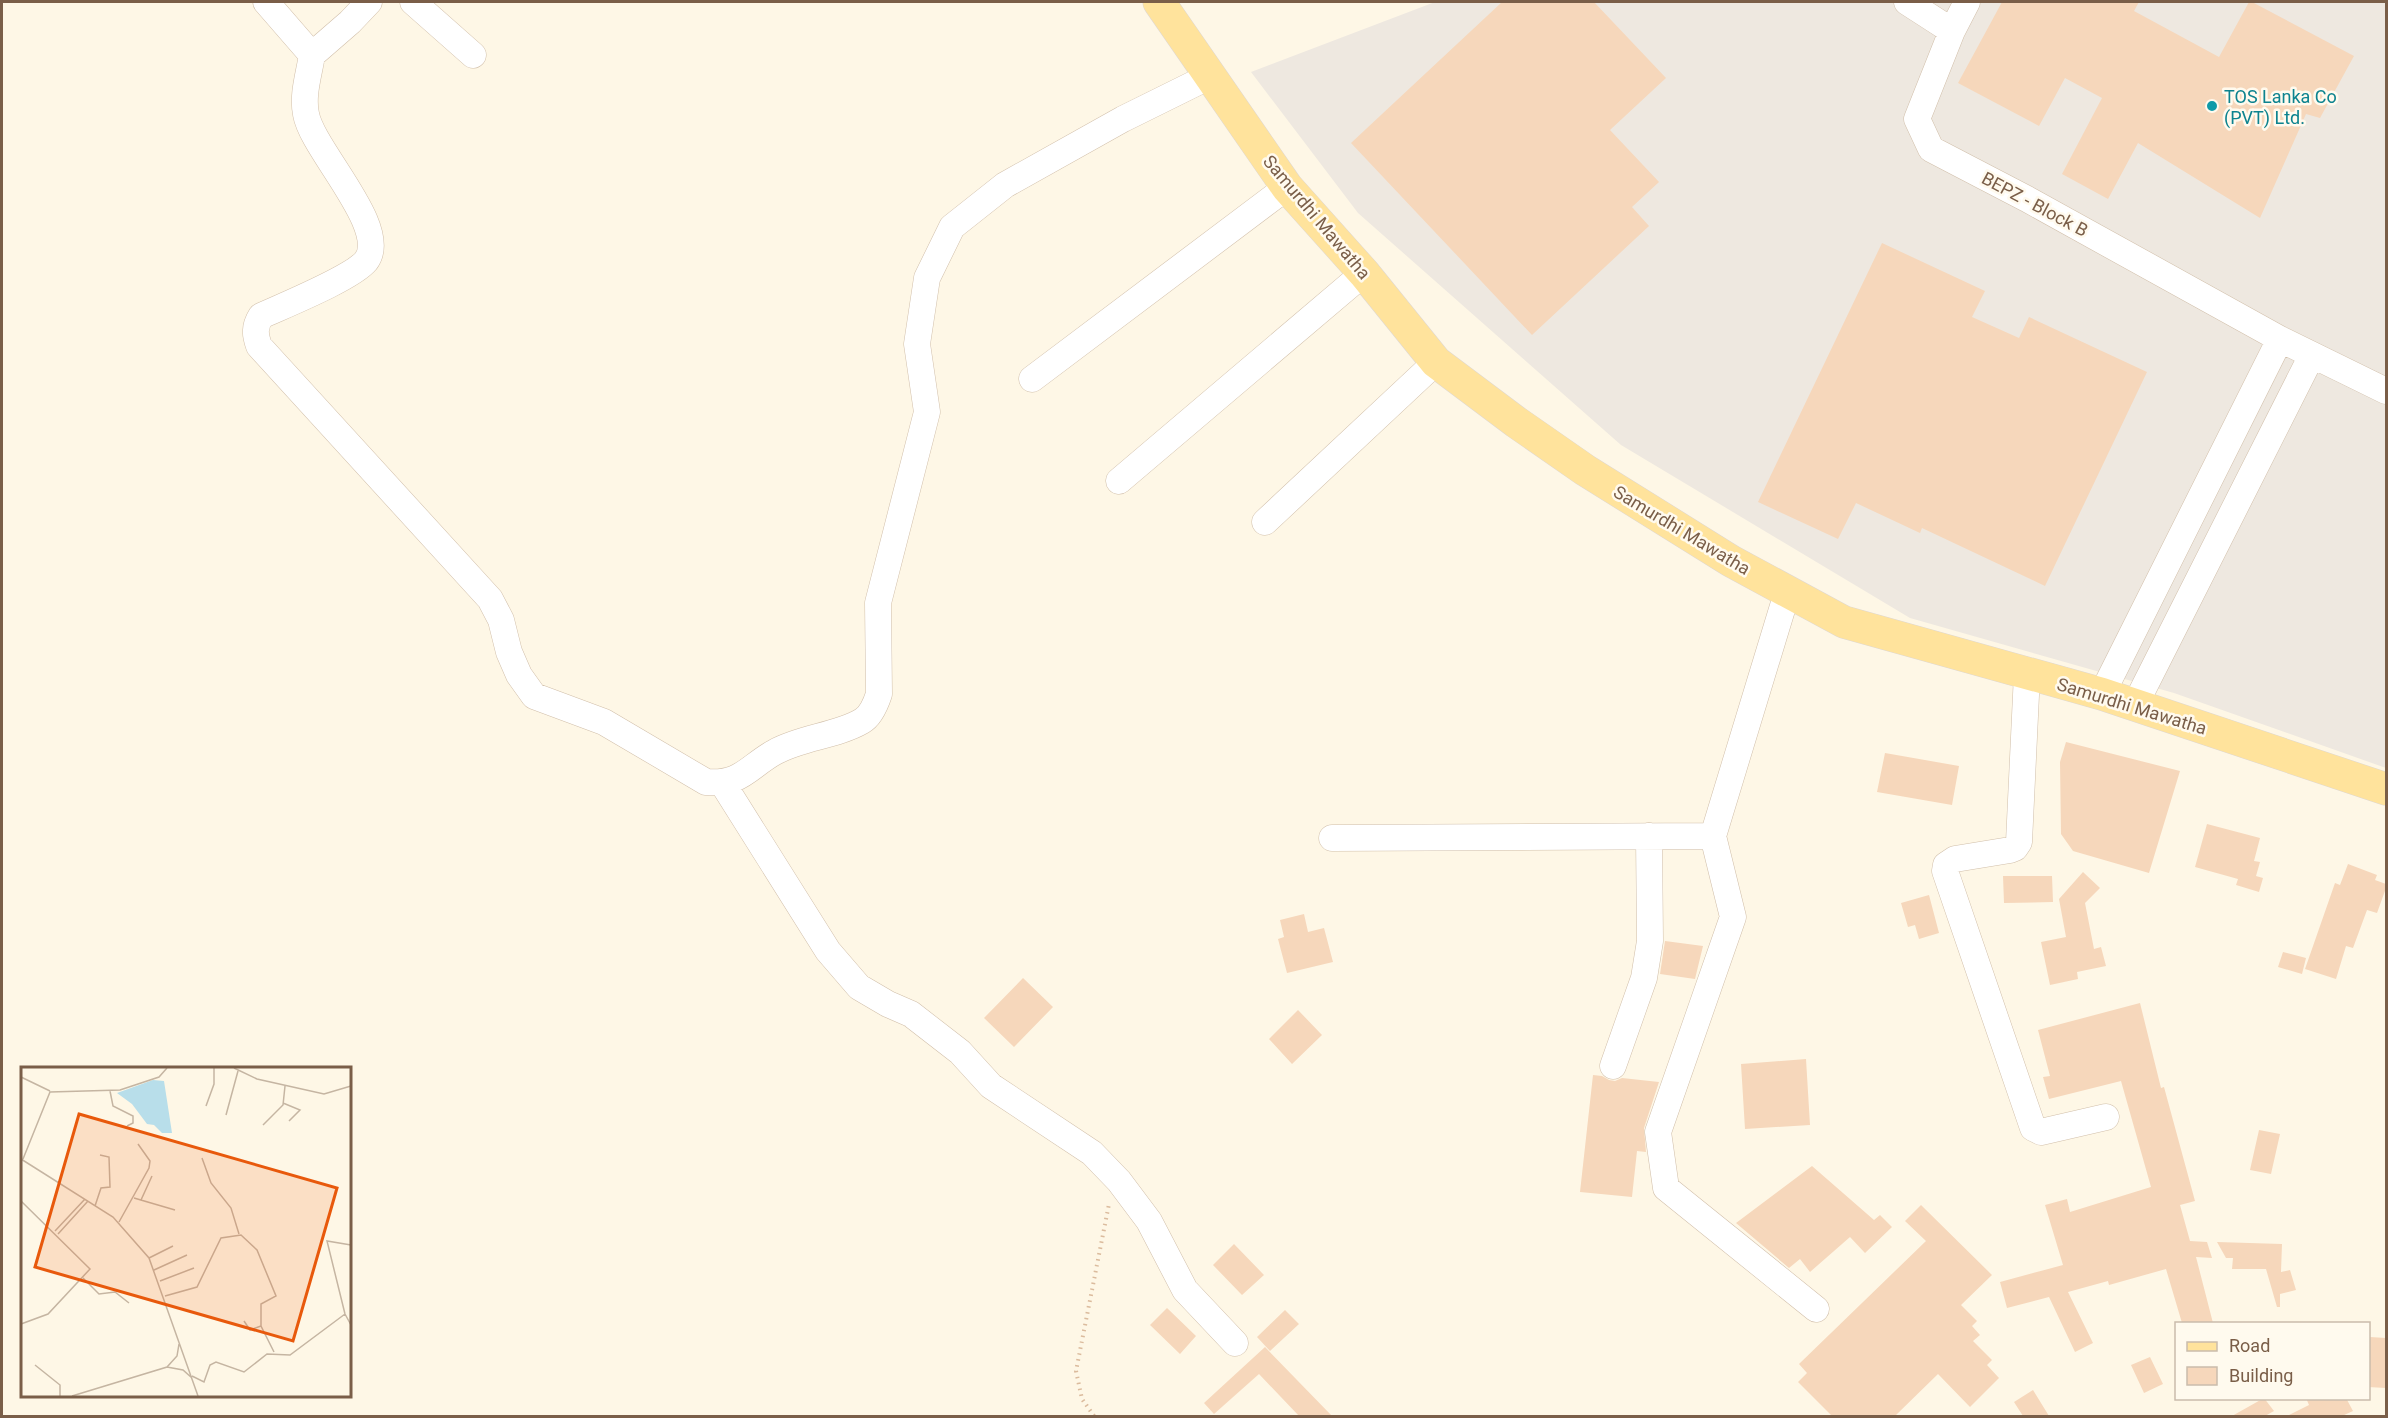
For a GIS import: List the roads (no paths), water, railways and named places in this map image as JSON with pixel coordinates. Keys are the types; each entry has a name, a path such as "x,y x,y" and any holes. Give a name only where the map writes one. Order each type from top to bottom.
{"main road":[{"name":"Samurdhi Mawatha","path":"1159,2 1287,187 1364,273 1436,362 1585,470 1787,593 1844,622 2102,694 2386,789"}],"street":[{"path":"266,2 312,55"},
{"path":"369,2 312,55 306,93 306,114 314,135 365,218 371,240 367,260 351,273 261,316 256,324 255,336 259,346 490,599 501,620 509,652 519,675 534,696 603,722 706,782 723,784 740,777 777,751 864,720 879,694 878,603 927,412 917,344 927,278 952,226 1005,185 1123,119 1210,76"},
{"path":"413,2 473,55"},
{"path":"1907,2 1952,31"},
{"name":"BEPZ - Block B","path":"1967,2 1952,31 1917,119 1931,149 2027,199 2280,339 2386,391"},
{"path":"1032,380 1287,187"},
{"path":"1119,481 1364,273"},
{"path":"2102,694 2280,339"},
{"path":"2135,705 2312,355"},
{"path":"1265,522 1436,362"},
{"path":"1787,593 1713,836 1733,917 1658,1132 1666,1188 1816,1308"},
{"path":"2027,674 2019,842 2015,848 2010,850 1955,859 1946,865 1945,871 2033,1128 2041,1132 2106,1118"},
{"path":"723,784 828,951 859,987 910,1014 960,1052 991,1086 1092,1153 1119,1181 1149,1221 1185,1290 1235,1343"},
{"path":"1613,1066 1645,969 1650,941 1649,836"},
{"path":"1332,838 1713,836"}],"place":[{"name":"TOS Lanka Co (PVT) Ltd.","path":"2212,106"}]}
